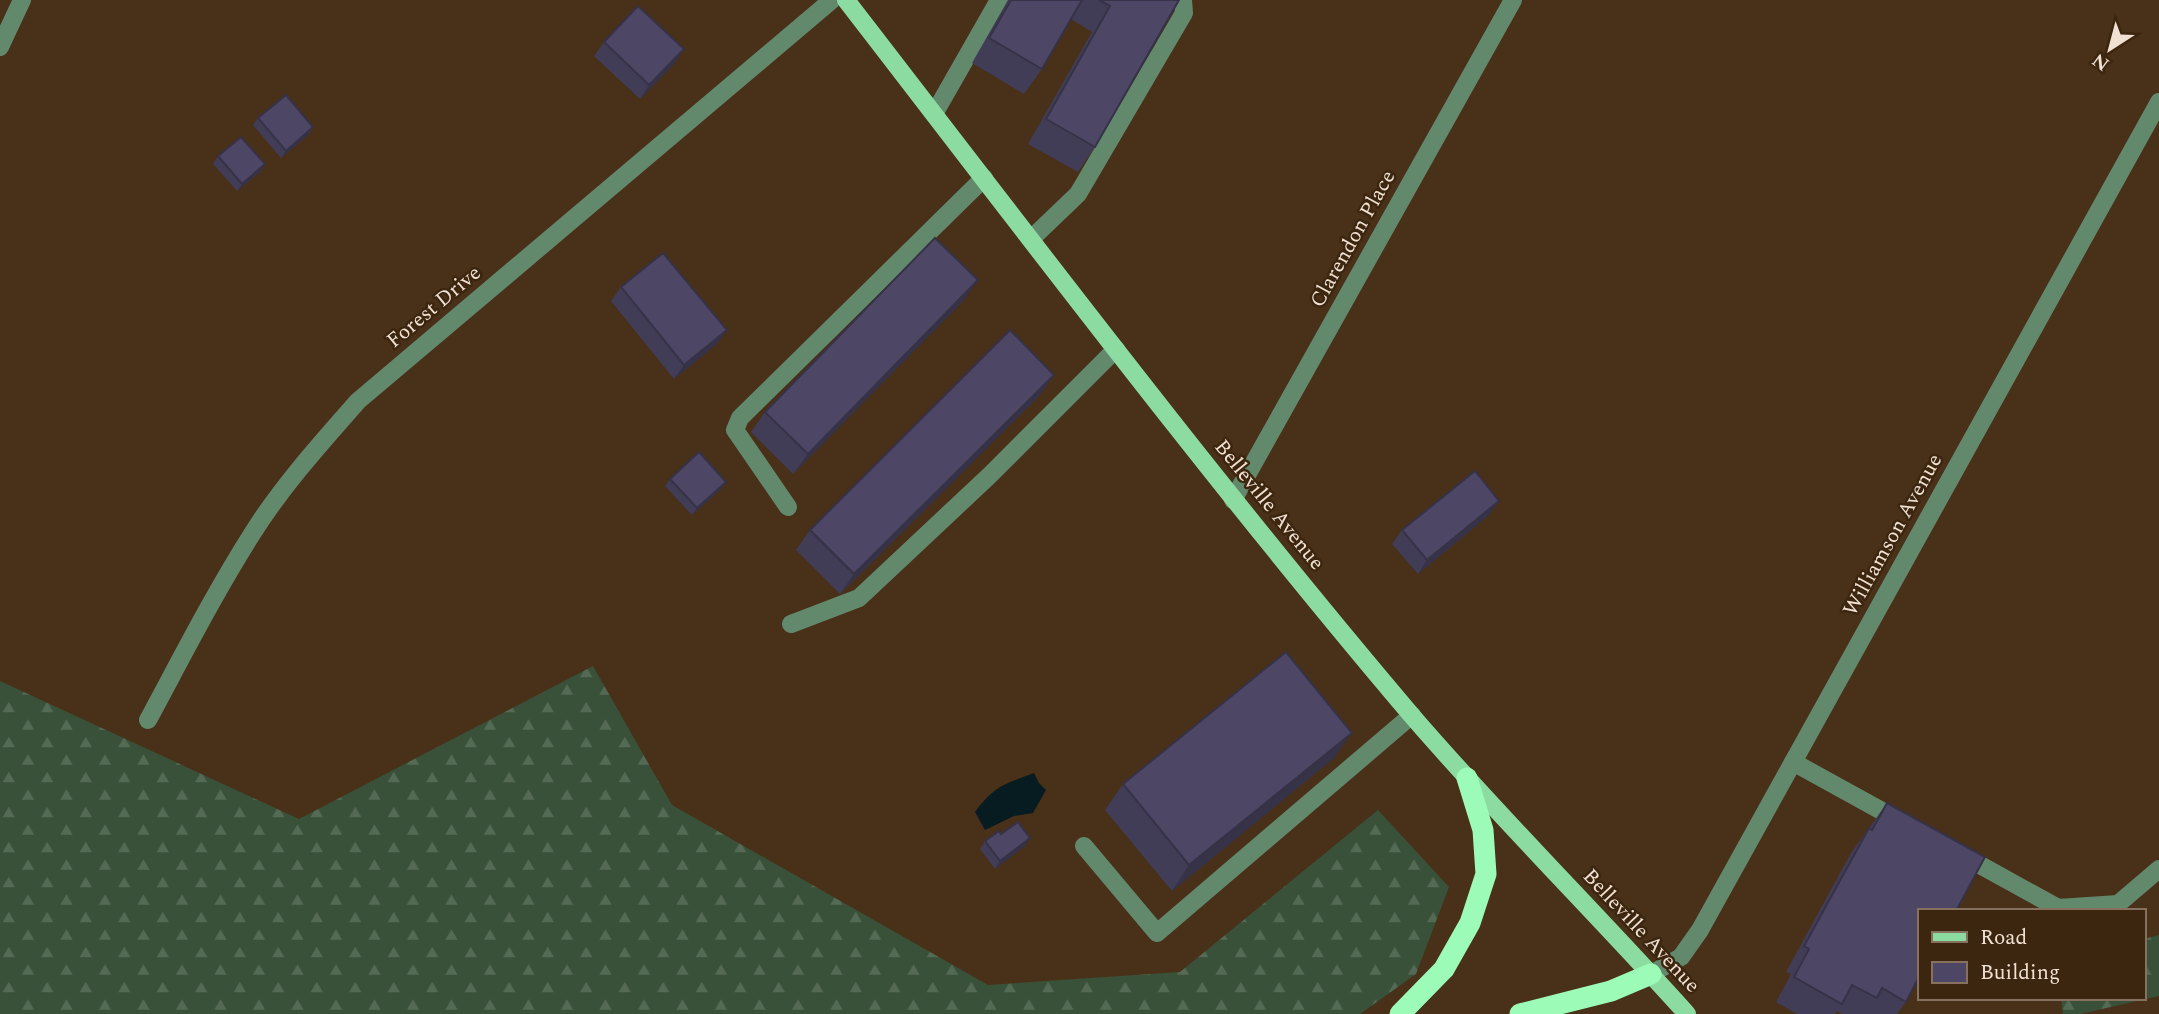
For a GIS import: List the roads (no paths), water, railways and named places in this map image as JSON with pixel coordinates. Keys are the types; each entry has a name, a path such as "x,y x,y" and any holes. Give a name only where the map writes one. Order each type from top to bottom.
{"highway":[{"path":"1400,1014 1444,969 1470,923 1486,874 1483,830 1467,779"},
{"path":"1520,1014 1611,990 1651,974"}],"main road":[{"name":"Belleville Avenue","path":"846,0 1233,499 1412,715 1467,779 1687,1014"}],"street":[{"path":"0,47 22,0"},
{"name":"Forest Drive","path":"148,720 253,532 304,463 358,401 832,0"},
{"path":"934,114 999,0"},
{"path":"1031,239 1078,194 1184,13 1183,0"},
{"name":"Clarendon Place","path":"1233,499 1513,0"},
{"name":"Williamson Avenue","path":"1651,974 1681,957 1693,939 2159,102"},
{"path":"788,507 735,430 740,418 984,178"},
{"path":"790,624 859,598 990,475 1116,349"},
{"path":"1084,846 1157,933 1412,715"},
{"path":"1793,762 1919,831"},
{"path":"1942,844 2059,908 2118,904 2159,869"}],"water":[{"path":"1034,773 1046,790 1033,813 1014,816 985,830 975,812 982,803 1001,786"}]}
